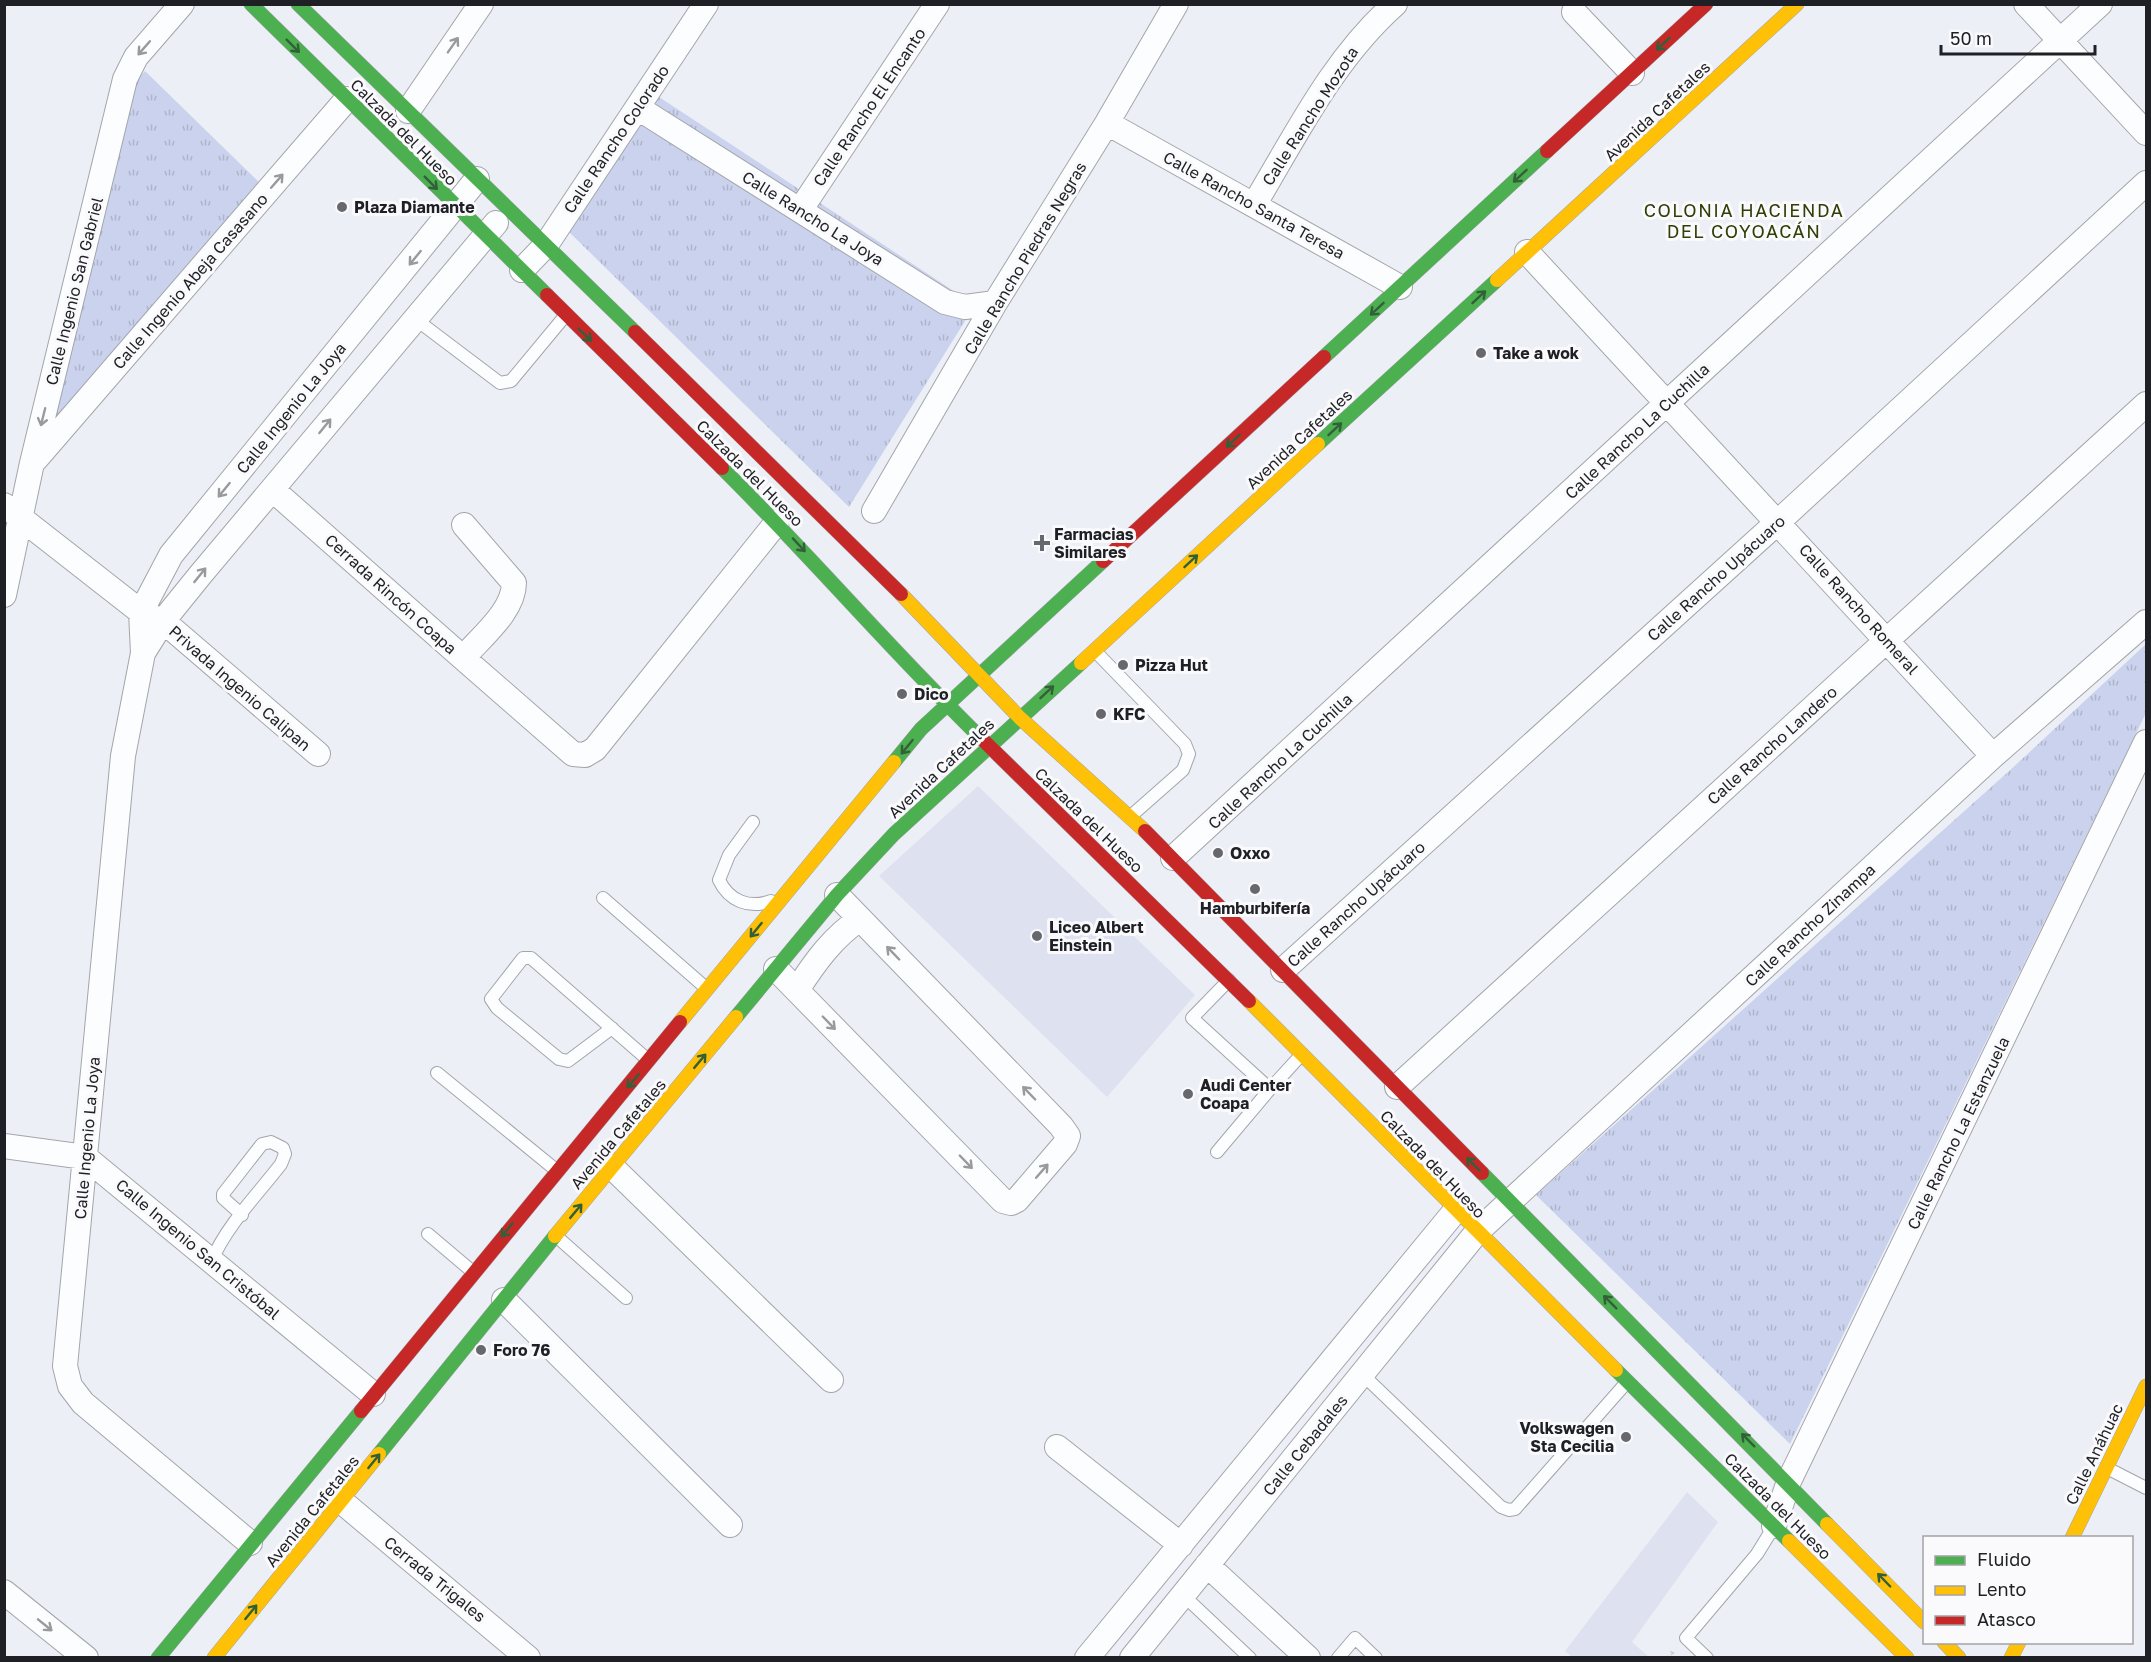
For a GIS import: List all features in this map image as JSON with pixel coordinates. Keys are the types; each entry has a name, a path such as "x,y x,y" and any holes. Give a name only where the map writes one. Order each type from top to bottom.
{"main road":[{"name":"Calzada del Hueso","path":"251,4 522,270 565,316 777,522 947,705 1229,980 1477,1232 1907,1658"},
{"name":"Calzada del Hueso","path":"298,4 849,540 1020,718 1131,816 1509,1201 1789,1481 1923,1621"},
{"name":"Avenida Cafetales","path":"158,1658 556,1170 649,1062 921,729 1706,4"},
{"name":"Avenida Cafetales","path":"216,1657 612,1167 787,980 850,908 894,834 1797,4"},
{"name":"Calle Anáhuac","path":"2073,1536 2146,1386"},
{"path":"1946,1644 1959,1658"},
{"path":"2011,1658 2018,1644"}],"street":[{"name":"Calle Ingenio San Gabriel","path":"4,595 13,512 32,463 125,79 136,57 182,4"},
{"path":"408,111 481,4"},
{"name":"Calle Rancho Colorado","path":"522,270 546,245 706,4"},
{"name":"Calle Rancho El Encanto","path":"801,209 937,4"},
{"name":"Calle Rancho Piedras Negras","path":"874,511 995,303 1107,123 1176,4"},
{"path":"1371,26 1383,4"},
{"name":"Calle Rancho Mozota","path":"1254,205 1340,63 1371,26 1395,4"},
{"path":"2026,4 2146,133"},
{"name":"Calle Rancho La Cuchilla","path":"1173,858 2100,4"},
{"path":"1574,12 1632,73"},
{"name":"Calle Ingenio Abeja Casasano","path":"32,463 347,99"},
{"name":"Calle Rancho La Joya","path":"638,108 945,302 965,308 995,303"},
{"name":"Calle Rancho Santa Teresa","path":"1107,123 1400,287"},
{"name":"Calle Ingenio La Joya","path":"250,1543 83,1403 70,1386 65,1366 123,756 143,653 141,612 171,555 477,179"},
{"name":"Calle Rancho Upácuaro","path":"1283,970 1779,521 2146,183"},
{"name":"Calle Ingenio La Joya","path":"143,653 163,621 507,209"},
{"name":"Calle Rancho Romeral","path":"1527,252 1779,521 1994,756"},
{"name":"Calle Rancho Landero","path":"1397,1087 2146,404"},
{"name":"Cerrada Rincón Coapa","path":"273,490 463,658 514,594 514,582 464,525"},
{"name":"Privada Ingenio Calipan","path":"13,512 141,612 163,621 318,754"},
{"path":"463,658 573,754 585,755 595,749 777,522"},
{"name":"Calle Rancho Zinampa","path":"1477,1232 1994,756 2146,622"},
{"name":"Calle Rancho La Estanzuela","path":"1774,1526 1789,1481 2146,742"},
{"path":"850,908 1068,1136 1065,1144 1017,1200 1011,1203 1003,1201 787,980 845,929 850,908"},
{"path":"4,1146 85,1157"},
{"name":"Calle Ingenio San Cristóbal","path":"85,1157 373,1394"},
{"path":"612,1167 831,1380"},
{"path":"1087,1658 1456,1210"},
{"name":"Calle Cebadales","path":"1132,1658 1477,1232"},
{"path":"504,1300 730,1525"},
{"path":"1379,1304 1403,1324"},
{"path":"1057,1447 1181,1545"},
{"name":"Cerrada Trigales","path":"340,1502 528,1658"},
{"path":"1207,1565 1308,1658"},
{"path":"4,1592 86,1658"}],"lane":[{"path":"414,318 500,383 510,381 565,316"},
{"path":"1094,650 1185,744 1189,754 1183,770 1131,816"},
{"path":"753,822 729,855 719,880 732,898 746,904 763,904 784,896"},
{"path":"603,898 708,989"},
{"path":"612,1028 568,1061 559,1059 497,1008 491,999 524,958 531,958 612,1028 649,1062"},
{"path":"1229,980 1192,1018 1270,1089"},
{"path":"1217,1152 1302,1053"},
{"path":"437,1073 556,1170"},
{"path":"212,1260 218,1245 242,1215 281,1164 285,1154 283,1148 271,1142 262,1144 223,1194 223,1198 242,1215"},
{"path":"428,1234 473,1272"},
{"path":"555,1236 626,1298"},
{"path":"1362,1374 1501,1506 1509,1510 1515,1509 1628,1382"},
{"path":"2133,1413 2146,1419"},
{"path":"2106,1467 2146,1488"},
{"path":"1707,1658 1686,1638 1756,1554 1774,1526"},
{"path":"1183,1595 1250,1658"},
{"path":"1338,1658 1355,1638 1376,1658"}],"path":[{"path":"1676,1649 1670,1655 1676,1658"}],"shaded area":[{"name":"Liceo Albert Einstein","path":"978,786 1195,995 1107,1097 879,876"},
{"path":"1687,1492 1718,1522 1632,1642 1649,1657 1572,1657 1565,1651"}],"green space":[{"path":"145,71 261,184 54,421 123,96"},
{"path":"656,95 975,305 849,507 564,227"},
{"path":"2146,644 2146,713 1790,1444 1536,1195 2008,772"}],"traffic: fast":[{"path":"251,4 547,295"},
{"path":"298,4 635,332"},
{"path":"1324,357 1547,151"},
{"path":"1318,444 1497,280"},
{"path":"722,468 918,675 985,742"},
{"path":"894,762 921,729 1103,561"},
{"path":"736,1017 837,895 894,834 1081,663"},
{"path":"1482,1173 1827,1524"},
{"path":"379,1454 555,1236"},
{"path":"1616,1370 1789,1541"},
{"path":"158,1658 361,1411"}],"traffic: slow":[{"path":"1497,280 1797,4"},
{"path":"1081,663 1318,444"},
{"path":"901,594 1020,718 1145,831"},
{"path":"680,1022 894,762"},
{"path":"1249,1001 1616,1370"},
{"path":"555,1236 736,1017"},
{"path":"2073,1536 2146,1386"},
{"path":"214,1658 379,1454"},
{"path":"1827,1524 1923,1621"},
{"path":"1789,1541 1907,1658"},
{"path":"1946,1644 1959,1658"},
{"path":"2011,1658 2018,1644"}],"traffic: jam":[{"path":"1547,151 1706,4"},
{"path":"547,295 722,468"},
{"path":"635,332 901,594"},
{"path":"1103,561 1324,357"},
{"path":"985,742 1249,1001"},
{"path":"1145,831 1482,1173"},
{"path":"361,1411 680,1022"}],"place":[{"name":"Plaza Diamante","path":"342,207"},
{"name":"Take a wok","path":"1481,353"},
{"name":"Farmacias Similares","path":"1042,543"},
{"name":"Pizza Hut","path":"1123,665"},
{"name":"Dico","path":"902,694"},
{"name":"KFC","path":"1101,714"},
{"name":"Oxxo","path":"1218,853"},
{"name":"Hamburbifería","path":"1255,889"},
{"name":"Liceo Albert Einstein","path":"1037,936"},
{"name":"Audi Center Coapa","path":"1188,1094"},
{"name":"Foro 76","path":"481,1350"},
{"name":"Volkswagen Sta Cecilia","path":"1626,1437"}],"district":[{"name":"COLONIA HACIENDA DEL COYOACÁN","path":"1744,221"}]}
